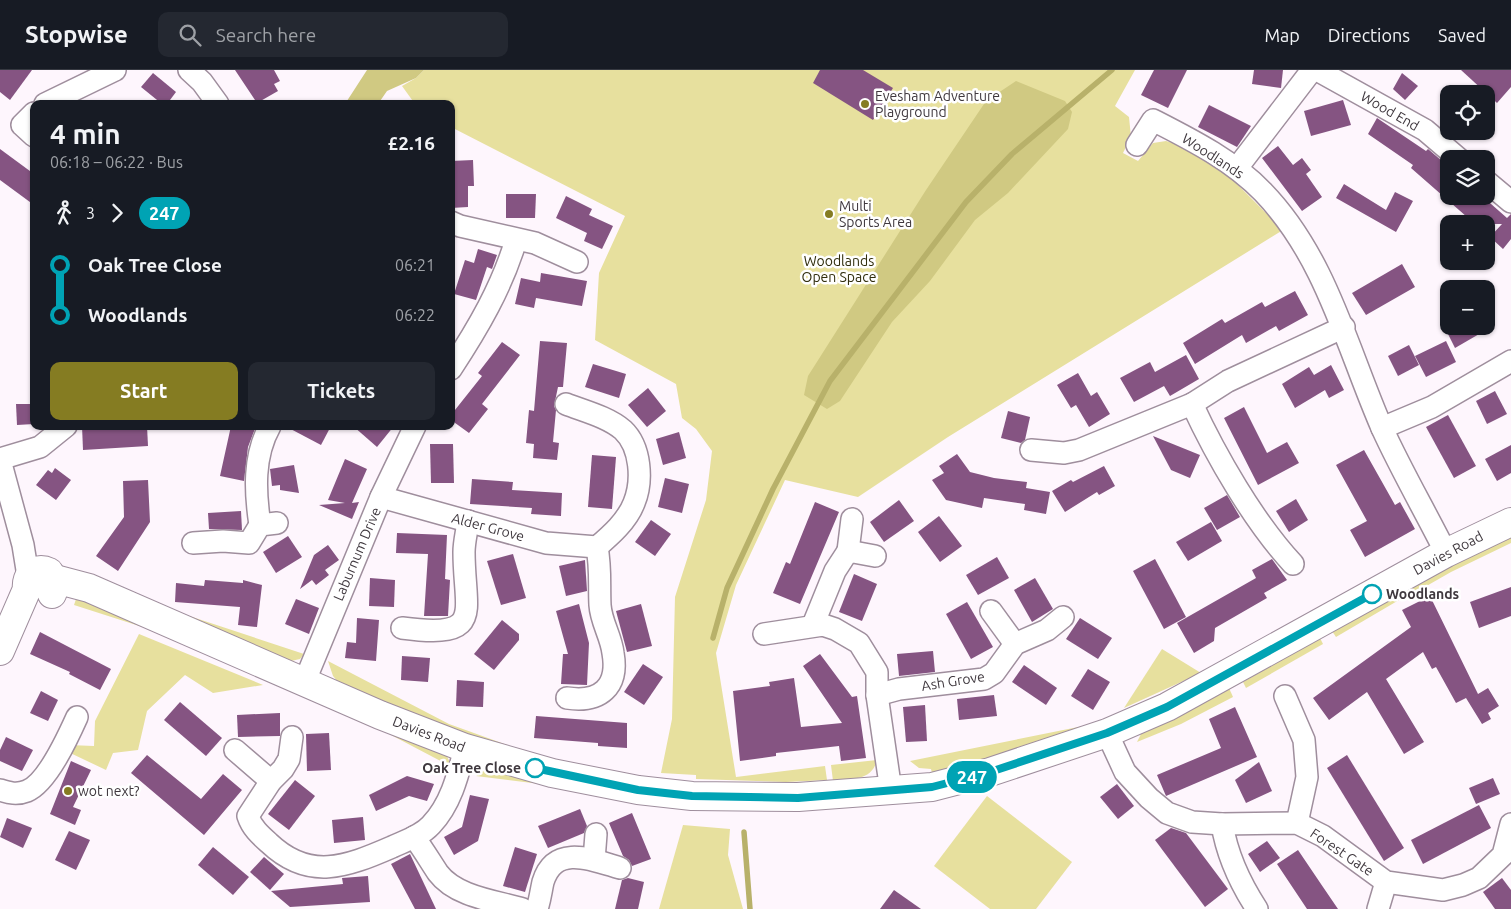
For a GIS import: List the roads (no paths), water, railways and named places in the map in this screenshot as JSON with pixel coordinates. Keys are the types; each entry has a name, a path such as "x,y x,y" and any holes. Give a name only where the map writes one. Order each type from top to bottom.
{"street":[{"path":"53,100 115,70"},
{"path":"189,70 202,82 215,100"},
{"path":"1237,168 1312,70"},
{"name":"Wood End","path":"1317,70 1425,130 1448,150"},
{"path":"30,117 22,126 30,133"},
{"name":"Woodlands","path":"1137,145 1153,120 1237,168 1264,193 1296,234 1344,327 1382,428 1446,552"},
{"path":"1495,189 1511,202"},
{"path":"455,224 516,240 535,243 577,262"},
{"path":"455,355 476,331 509,265 516,240"},
{"path":"1031,450 1064,452 1079,450 1192,404 1228,381 1344,327"},
{"path":"1382,428 1432,407 1511,361"},
{"path":"566,404 623,430 638,456 639,478 634,502 618,528 597,547 601,569 600,605 605,631 613,652 614,673 608,687 602,693 581,700 567,698"},
{"path":"1192,404 1206,434 1272,542 1293,564"},
{"path":"5,640 41,584 23,546 0,460 40,447 61,430"},
{"path":"193,543 223,541 248,543 268,524 256,471 261,447 268,430"},
{"name":"Laburnum Drive","path":"304,683 381,497 413,430"},
{"name":"Alder Grove","path":"381,497 546,543 597,547"},
{"path":"813,625 817,610 835,571 848,551 852,519"},
{"path":"402,628 440,631 459,625 466,616 468,593 464,552 468,522"},
{"name":"Davies Road","path":"41,584 89,588 304,683 465,748 594,782 692,796 798,798 932,787 990,772 1107,733 1167,707 1446,552 1511,522"},
{"path":"848,551 875,556"},
{"path":"991,611 1015,644 1047,630 1063,617"},
{"path":"764,634 813,625 835,628 859,643 877,672 877,695 891,791"},
{"name":"Ash Grove","path":"877,695 899,689 984,679 994,673 1015,644"},
{"name":"Forest Gate","path":"1285,696 1304,740 1305,750 1307,777 1297,823"},
{"path":"0,790 18,794 38,784 77,717"},
{"name":"Forest Gate","path":"1107,733 1125,772 1149,798 1167,813 1192,822 1222,824 1297,823 1323,836 1386,882 1443,890 1463,885 1479,878 1507,857 1511,824"},
{"path":"292,737 289,759 283,769 271,781 248,816 255,830 292,861 315,867 346,866 414,837 431,825 447,803 465,748"},
{"path":"235,750 271,781"},
{"path":"1222,824 1225,845 1242,886 1257,909"},
{"path":"594,860 596,834"},
{"path":"414,837 448,883 460,890 523,909"},
{"path":"537,909 544,880 554,864 574,856 620,868"},
{"name":"Forest Gate","path":"1378,909 1386,882"}],"waterway":[{"path":"713,638 727,588 773,489 830,381 966,202 1012,154 1112,70"},
{"path":"744,832 750,909"}],"place":[{"name":"Evesham Adventure Playground","path":"865,104"},
{"name":"Multi Sports Area","path":"829,214"},
{"name":"Woodlands","path":"1372,594"},
{"name":"Oak Tree Close","path":"535,768"},
{"name":"wot next?","path":"68,791"}],"park label":[{"name":"Woodlands Open Space","path":"839,270"}]}
